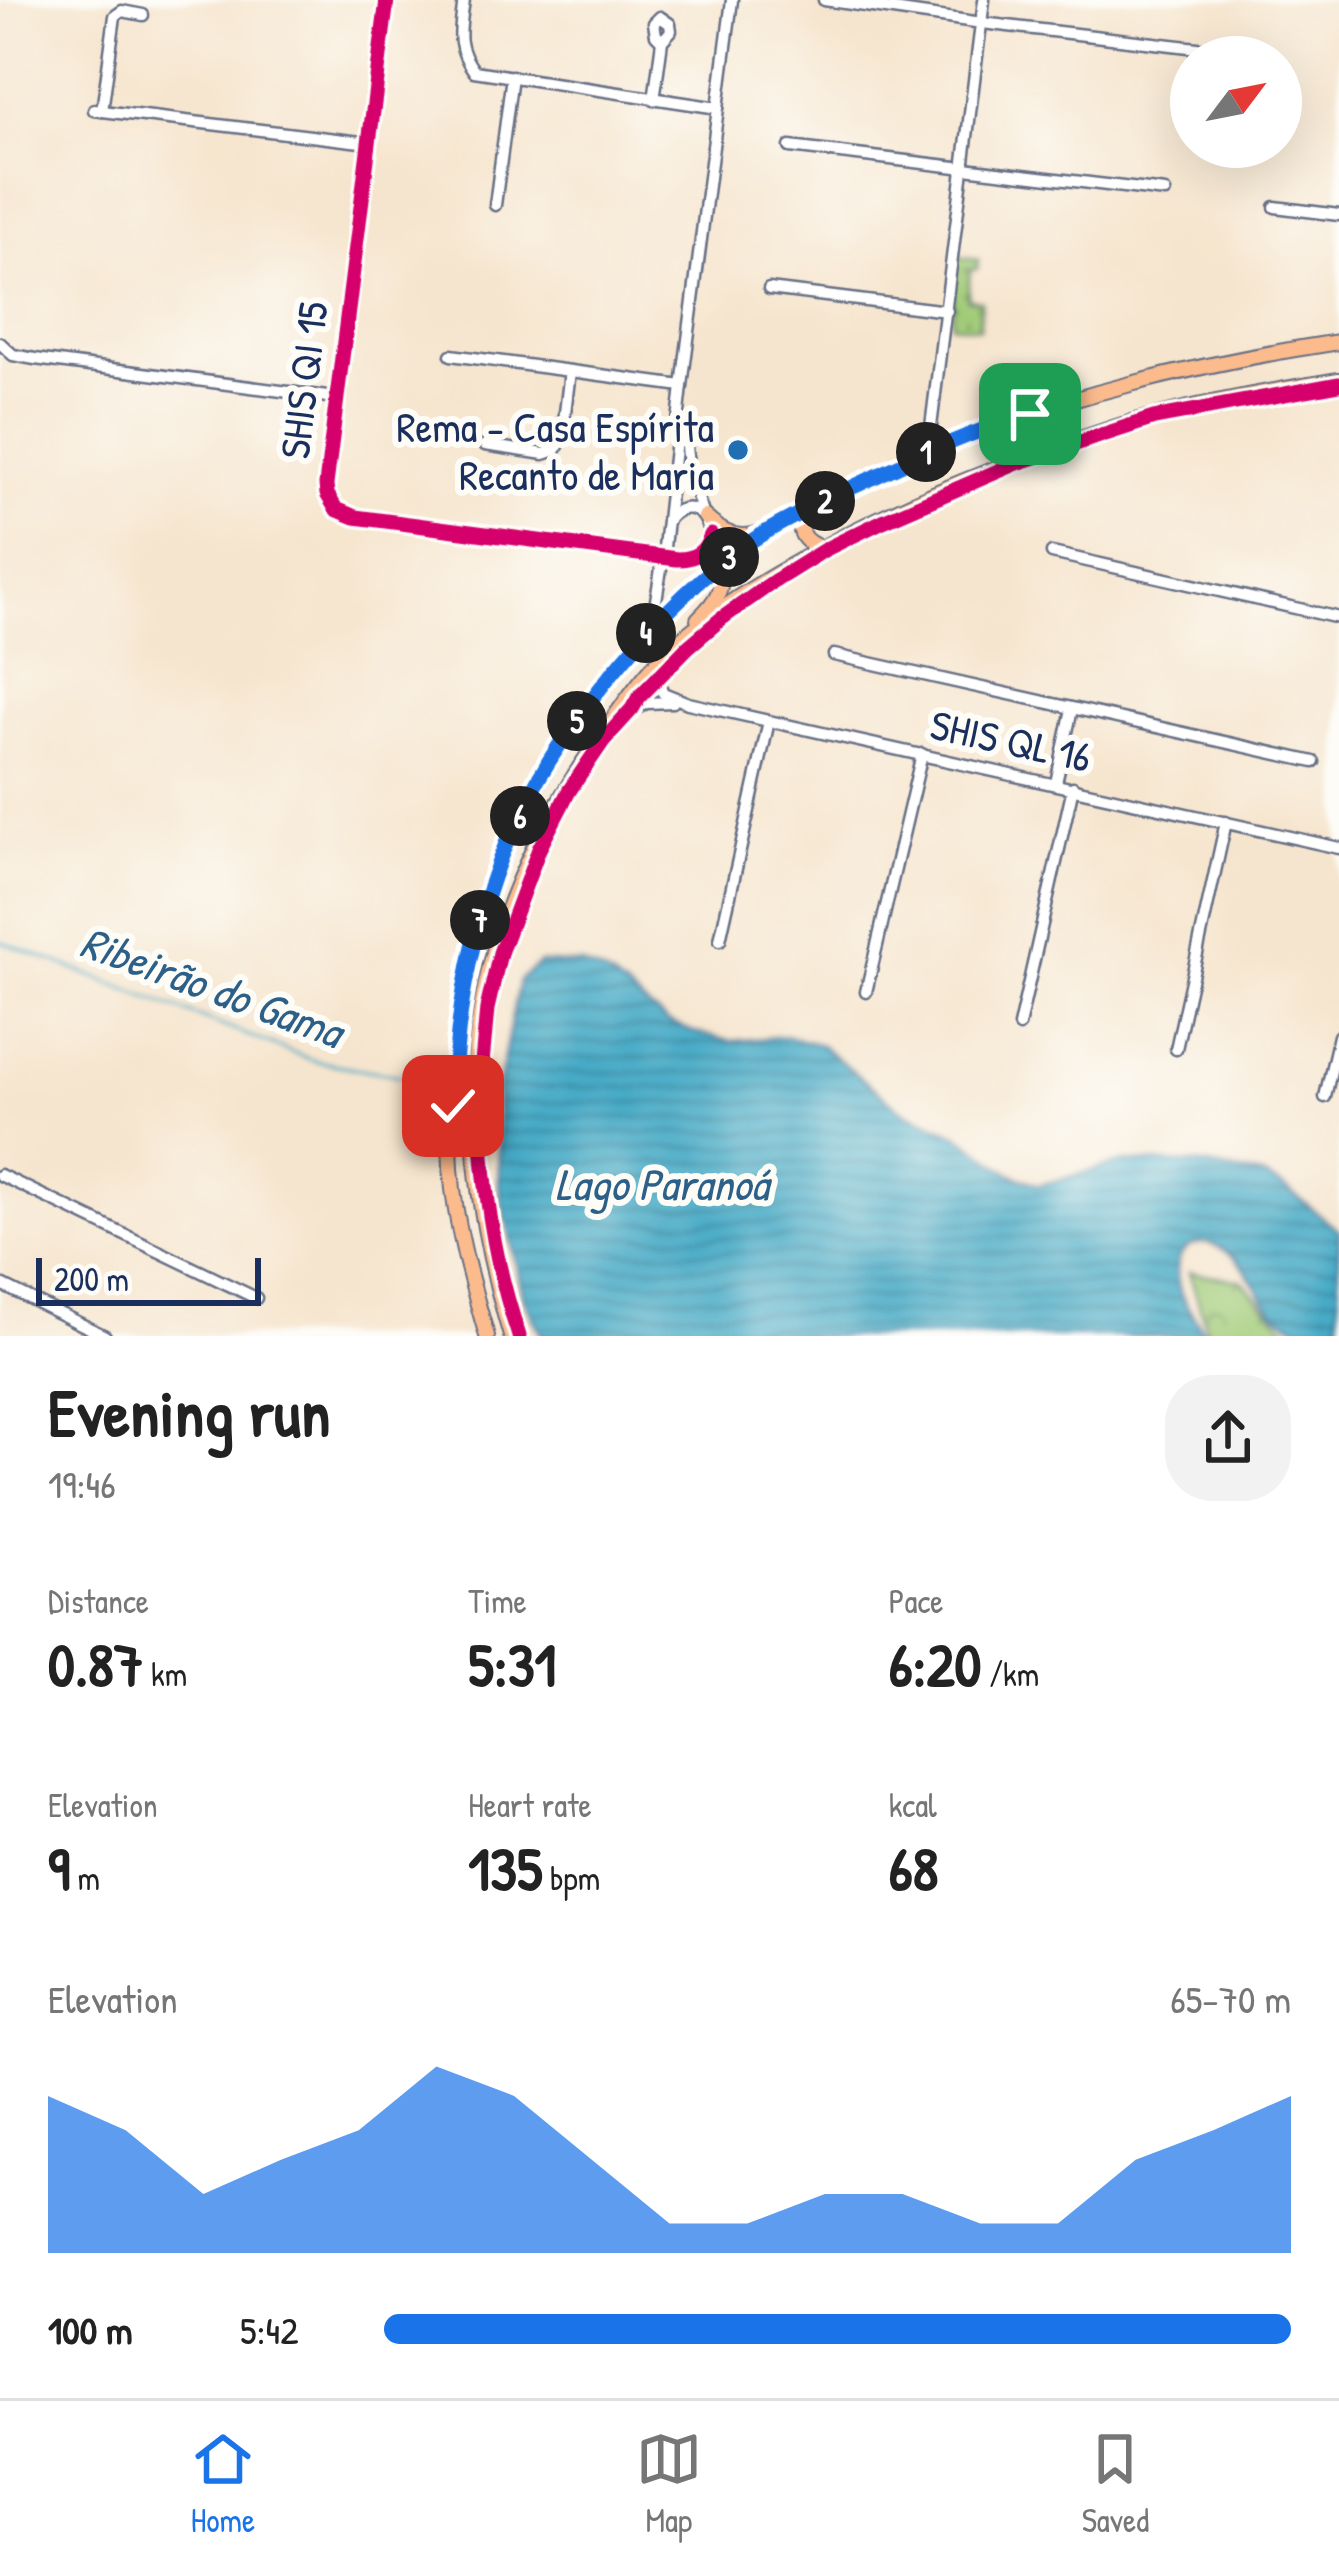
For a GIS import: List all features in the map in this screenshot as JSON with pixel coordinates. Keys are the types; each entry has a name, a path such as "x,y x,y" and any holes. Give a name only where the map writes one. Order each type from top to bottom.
{"main road":[{"path":"721,563 716,602 659,662 564,788 530,852 497,941 488,972 472,1104 481,1211 508,1336 490,1336 463,1253 451,1168 461,999 502,853 543,772 590,701 652,626 721,563 773,528 928,451 1001,423 1235,359 1339,342"},
{"path":"670,649 770,578 904,505 1141,419 1339,380"},
{"path":"1001,423 1017,437 1015,461"},
{"path":"806,510 800,530 808,544 821,548"},
{"path":"705,518 734,536 753,536 773,528"},
{"path":"543,772 543,781 551,789 564,788"}],"street":[{"name":"SHIS QI 15","path":"387,0 335,398 326,484 330,502 355,517 663,556"},
{"path":"464,0 462,55 474,71 718,108"},
{"path":"652,626 732,0"},
{"path":"824,0 1170,45"},
{"path":"928,451 985,0"},
{"path":"143,15 122,11 116,16 98,110 369,143"},
{"path":"654,100 662,40"},
{"path":"495,205 512,76"},
{"path":"790,147 1165,192"},
{"path":"1275,207 1339,214"},
{"path":"769,289 946,311"},
{"path":"0,344 14,355 335,398"},
{"path":"452,355 681,390"},
{"path":"485,445 544,454 556,450 562,438 570,371"},
{"path":"681,390 688,472 721,563"},
{"path":"931,428 947,444"},
{"path":"666,524 685,508 705,518"},
{"path":"663,556 695,557 711,535"},
{"path":"1052,553 1339,618"},
{"path":"834,655 1314,762"},
{"path":"659,662 662,691 688,703"},
{"name":"SHIS QL 16","path":"608,727 646,703 688,703 1339,846"},
{"path":"1056,783 1072,710"},
{"path":"720,940 770,721"},
{"path":"866,992 922,754"},
{"path":"1019,1026 1073,787"},
{"path":"1177,1048 1226,822"},
{"path":"1325,1097 1339,1036"},
{"path":"0,1175 256,1298"},
{"path":"0,1284 105,1336"}],"green space":[{"path":"956,257 978,260 977,269 970,270 968,299 981,301 979,328 951,324"},
{"path":"1189,1272 1241,1280 1294,1336 1209,1336"}],"water":[{"name":"Lago Paranoá","path":"540,963 581,964 610,977 666,1021 696,1033 730,1041 788,1036 821,1045 901,1110 959,1135 1008,1172 1039,1185 1124,1162 1197,1164 1262,1176 1287,1189 1339,1230 1339,1336 1315,1333 1286,1320 1272,1309 1233,1256 1199,1243 1183,1251 1177,1272 1184,1300 1207,1336 542,1336 524,1300 499,1190 497,1092 519,980"}],"waterway":[{"name":"Ribeirão do Gama","path":"0,941 315,1061 448,1084"},
{"name":"Ribeirão do Gama","path":"481,1089 501,1093"}],"cycle path":[{"path":"387,0 326,485 336,509 355,517 677,559 698,553 711,535"},
{"path":"481,1074 487,1009 500,953 539,849 569,791 639,697 721,619 826,549 1017,463 1154,418 1339,384"},
{"path":"480,1100 490,1220 519,1336"}],"place":[{"name":"Rema - Casa Espírita Recanto de Maria","path":"738,450"}],"route":[{"path":"453,1106 461,999 502,853 543,772 590,701 652,626 721,563 773,528 928,451 1030,414"}]}
